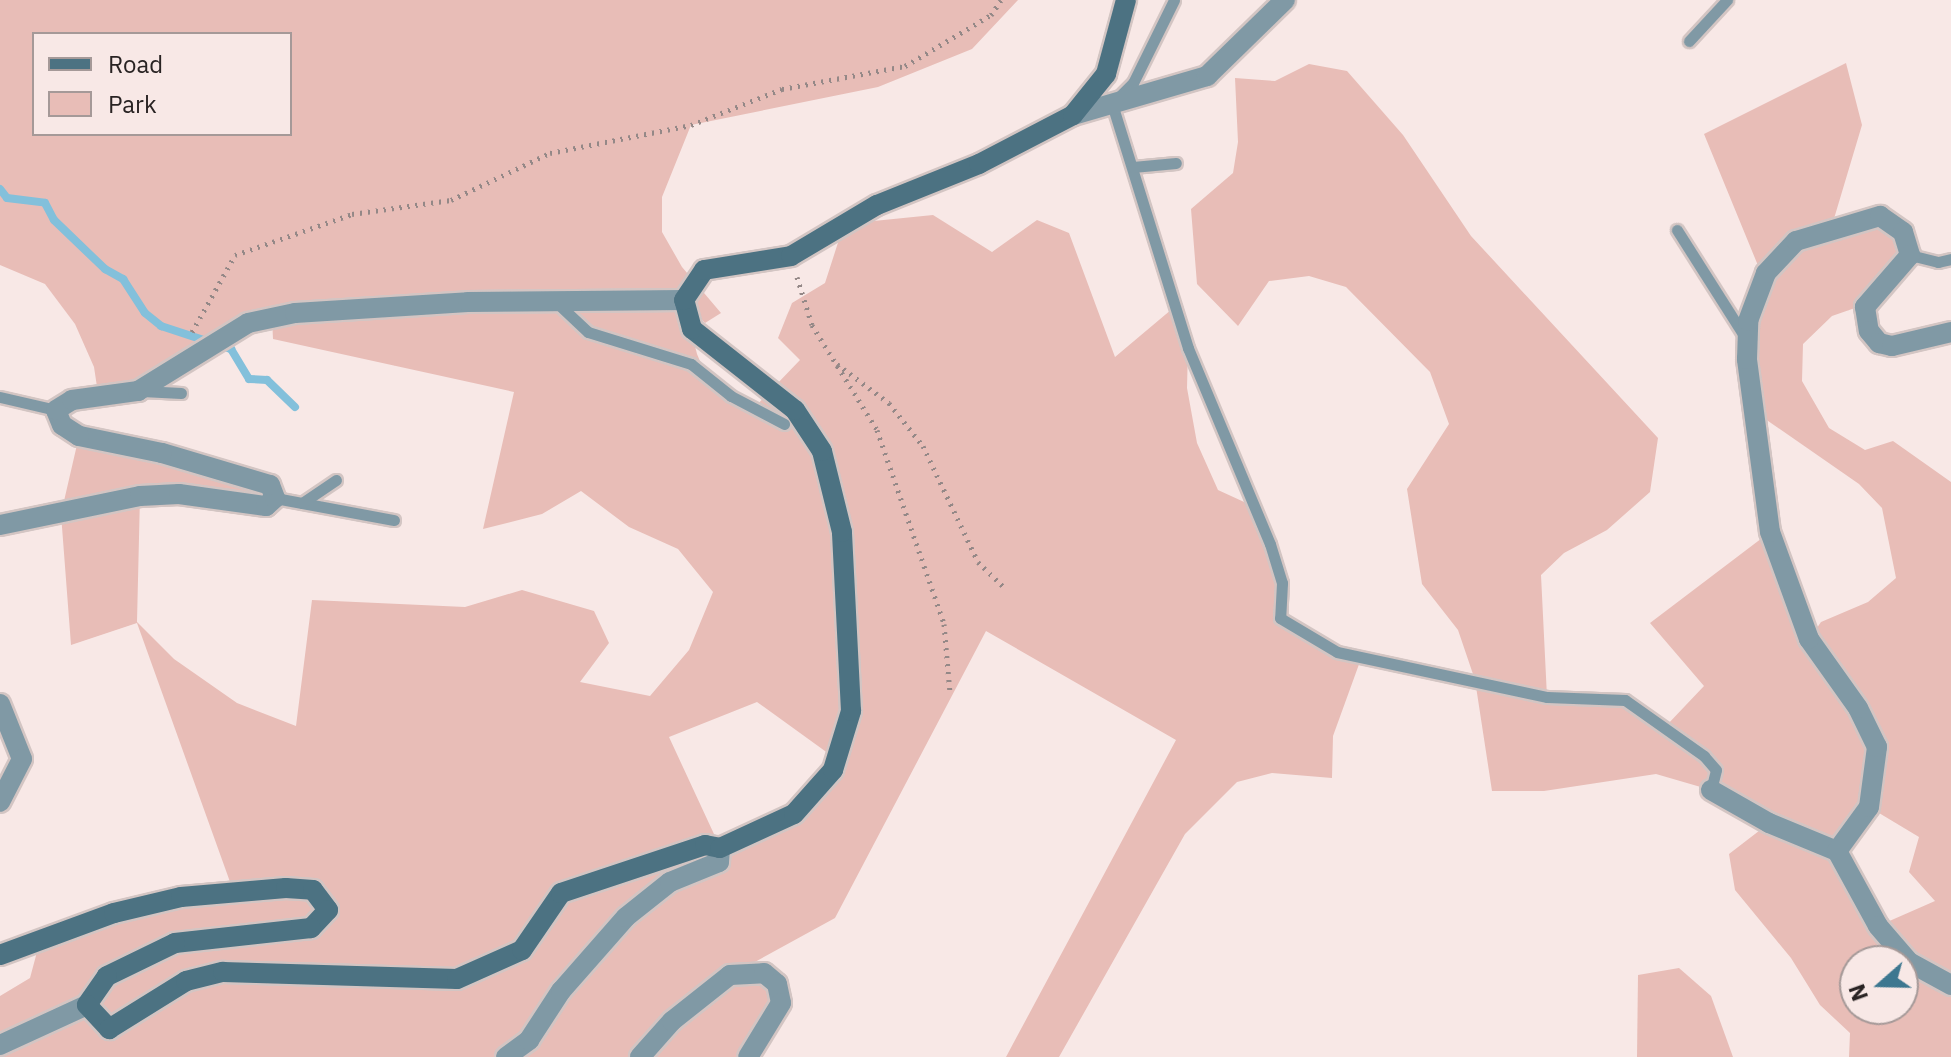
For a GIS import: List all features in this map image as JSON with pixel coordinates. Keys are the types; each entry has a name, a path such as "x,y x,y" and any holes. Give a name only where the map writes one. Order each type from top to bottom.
{"street":[{"path":"1073,115 1106,74 1126,0"},
{"path":"87,1005 109,1029 186,981 223,972 457,979 522,950 561,893 705,845 720,848 794,814 833,770 851,711 851,635 842,532 822,451 795,410 692,329 684,300 704,270 791,256 877,205 979,164 1073,115 1207,76 1285,0"},
{"path":"1837,851 1869,807 1877,747 1858,708 1809,639 1770,532 1745,337 1766,273 1796,241 1880,216 1903,232 1910,255 1865,307 1869,331 1879,343 1892,346 1951,332"},
{"path":"0,525 140,496 179,494 266,506 275,498 270,485 250,477 79,436 62,425 56,410 72,400 138,391 248,323 295,313 555,300 684,300"},
{"path":"0,704 22,759 0,802"},
{"path":"1711,790 1769,823 1837,851 1878,926 1909,962 1951,985"},
{"path":"506,1057 529,1040 561,991 626,917 670,882 719,862 720,848"},
{"path":"0,955 114,913 181,897 313,890 328,910 311,928 175,943 107,976 87,1005 0,1045"},
{"path":"640,1057 672,1021 730,975 764,973 777,984 781,1003 748,1057"}],"lane":[{"path":"1174,0 1133,83 1112,104 1188,348 1270,544 1282,583 1280,618 1337,652 1514,692 1625,700 1704,756 1716,770 1711,790"},
{"path":"1689,41 1727,0"},
{"path":"1133,167 1176,163"},
{"path":"1677,230 1745,337"},
{"path":"1910,255 1938,262 1951,259"},
{"path":"555,300 588,332 691,364 731,396 784,424"},
{"path":"138,391 181,393"},
{"path":"0,397 56,410"},
{"path":"302,503 336,480"},
{"path":"275,498 394,520"}],"path":[{"path":"198,320 235,255 352,214 451,200 550,153 691,125 782,89 905,66 991,15 1001,0"},
{"path":"791,256 812,325 877,430 944,624 950,692"},
{"path":"833,361 889,403 923,446 978,562 1005,588"}],"green space":[{"path":"0,0 1018,0 972,49 878,87 691,125 662,197 662,232 682,267 721,313 705,323 684,302 697,354 705,373 753,409 800,360 778,338 792,303 825,283 844,224 933,215 992,252 1037,220 1069,233 1115,357 1178,304 1188,348 1187,388 1197,443 1218,490 1255,507 1282,583 1280,618 1317,642 1362,656 1333,736 1332,778 1272,773 1237,782 1185,834 1059,1057 1006,1057 1176,740 986,631 835,918 733,974 764,973 781,1003 748,1057 0,1057 0,996 30,978 41,937 234,893 137,623 71,645 61,514 79,436 162,453 275,498 140,496 137,622 174,659 237,703 296,726 312,600 465,607 522,590 594,611 609,643 580,682 650,696 689,650 713,592 678,549 629,527 581,491 542,514 483,529 514,392 273,339 272,318 99,400 94,367 75,324 45,284 0,265","holes":["757,702 836,759 786,822 720,847 669,737"]},
{"path":"1846,63 1862,125 1830,232 1865,223 1891,230 1901,250 1855,308 1832,316 1803,344 1802,381 1829,428 1865,450 1893,441 1951,482 1951,1057 1849,1057 1850,1033 1841,1025 1919,1025 1919,945 1839,945 1839,1023 1820,1005 1791,958 1735,890 1729,854 1768,824 1711,790 1656,774 1544,791 1492,791 1475,680 1458,630 1422,584 1407,489 1449,424 1430,372 1346,287 1309,276 1269,281 1238,326 1197,284 1191,209 1233,173 1238,142 1235,78 1275,81 1309,64 1347,71 1403,135 1471,236 1658,438 1650,492 1607,530 1564,553 1541,575 1547,697 1625,700 1666,726 1704,686 1650,623 1770,532 1810,638 1821,622 1868,602 1896,578 1882,508 1859,484 1758,414 1743,363 1759,268 1704,134","holes":["1869,807 1919,837 1909,872 1935,901 1878,926 1837,851"]},
{"path":"1679,968 1711,996 1733,1057 1637,1057 1638,975"}],"waterway":[{"path":"0,189 7,198 45,203 54,220 105,269 123,279 145,313 161,326 231,349 249,379 267,380 295,407"}]}
